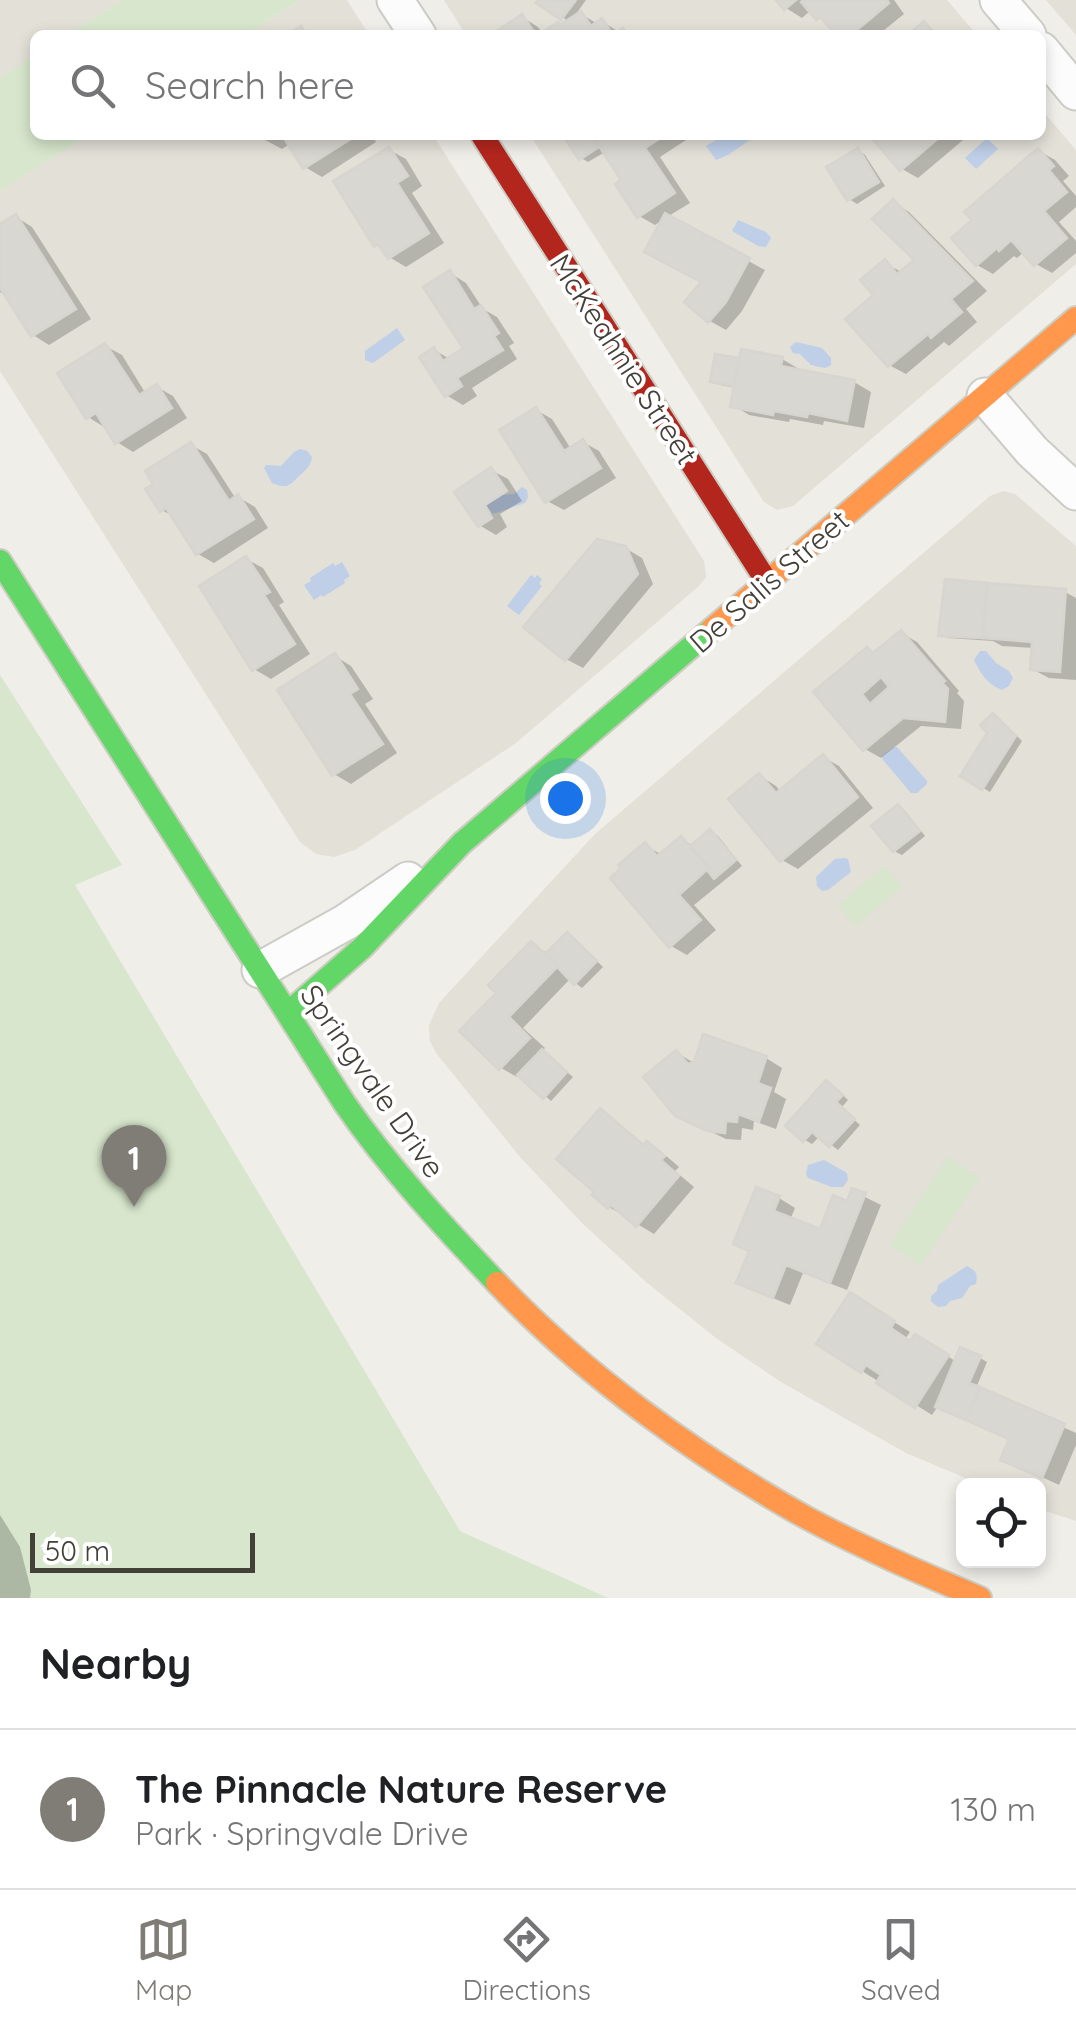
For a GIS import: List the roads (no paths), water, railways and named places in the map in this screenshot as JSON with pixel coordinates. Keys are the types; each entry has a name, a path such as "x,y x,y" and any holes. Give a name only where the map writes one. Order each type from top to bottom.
{"street":[{"path":"396,0 415,30"},
{"path":"998,0 1024,30"},
{"path":"1046,56 1076,92"},
{"name":"McKeahnie Street","path":"485,140 766,582"},
{"name":"De Salis Street","path":"289,1012 362,948 462,843 1076,318"},
{"path":"985,396 1032,451 1076,492"},
{"name":"Springvale Drive","path":"0,561 344,1102 426,1209 485,1273 559,1344 635,1407 772,1498 849,1542 980,1598"},
{"name":"De Salis Street","path":"260,970 346,922 462,843"}],"water":[{"path":"716,140 750,140 716,160 706,146"},
{"path":"985,140 998,149 976,169 965,158"},
{"path":"738,220 766,232 771,238 766,247 732,231"},
{"path":"397,328 405,340 373,363 365,360 365,351"},
{"path":"796,342 822,348 831,358 831,365 811,365 800,354 793,353 790,347"},
{"path":"300,449 312,457 307,468 287,486 272,483 266,465 281,466"},
{"path":"522,487 527,490 525,503 493,514 485,505 502,495 514,494"},
{"path":"342,562 350,576 345,583 314,600 304,585 333,563 335,566"},
{"path":"531,575 542,579 542,586 519,615 507,606"},
{"path":"980,651 986,651 1009,671 1013,678 1009,686 1002,690 985,678 974,660"},
{"path":"894,747 927,781 917,793 911,793 883,760 882,756"},
{"path":"835,859 848,859 851,872 822,891 816,877"},
{"path":"824,1160 847,1173 843,1187 808,1178 808,1165"},
{"path":"967,1266 976,1273 976,1284 962,1298 938,1307 931,1296 938,1285"}],"place":[{"name":"The Pinnacle Nature Reserve","path":"134,1207"}]}
